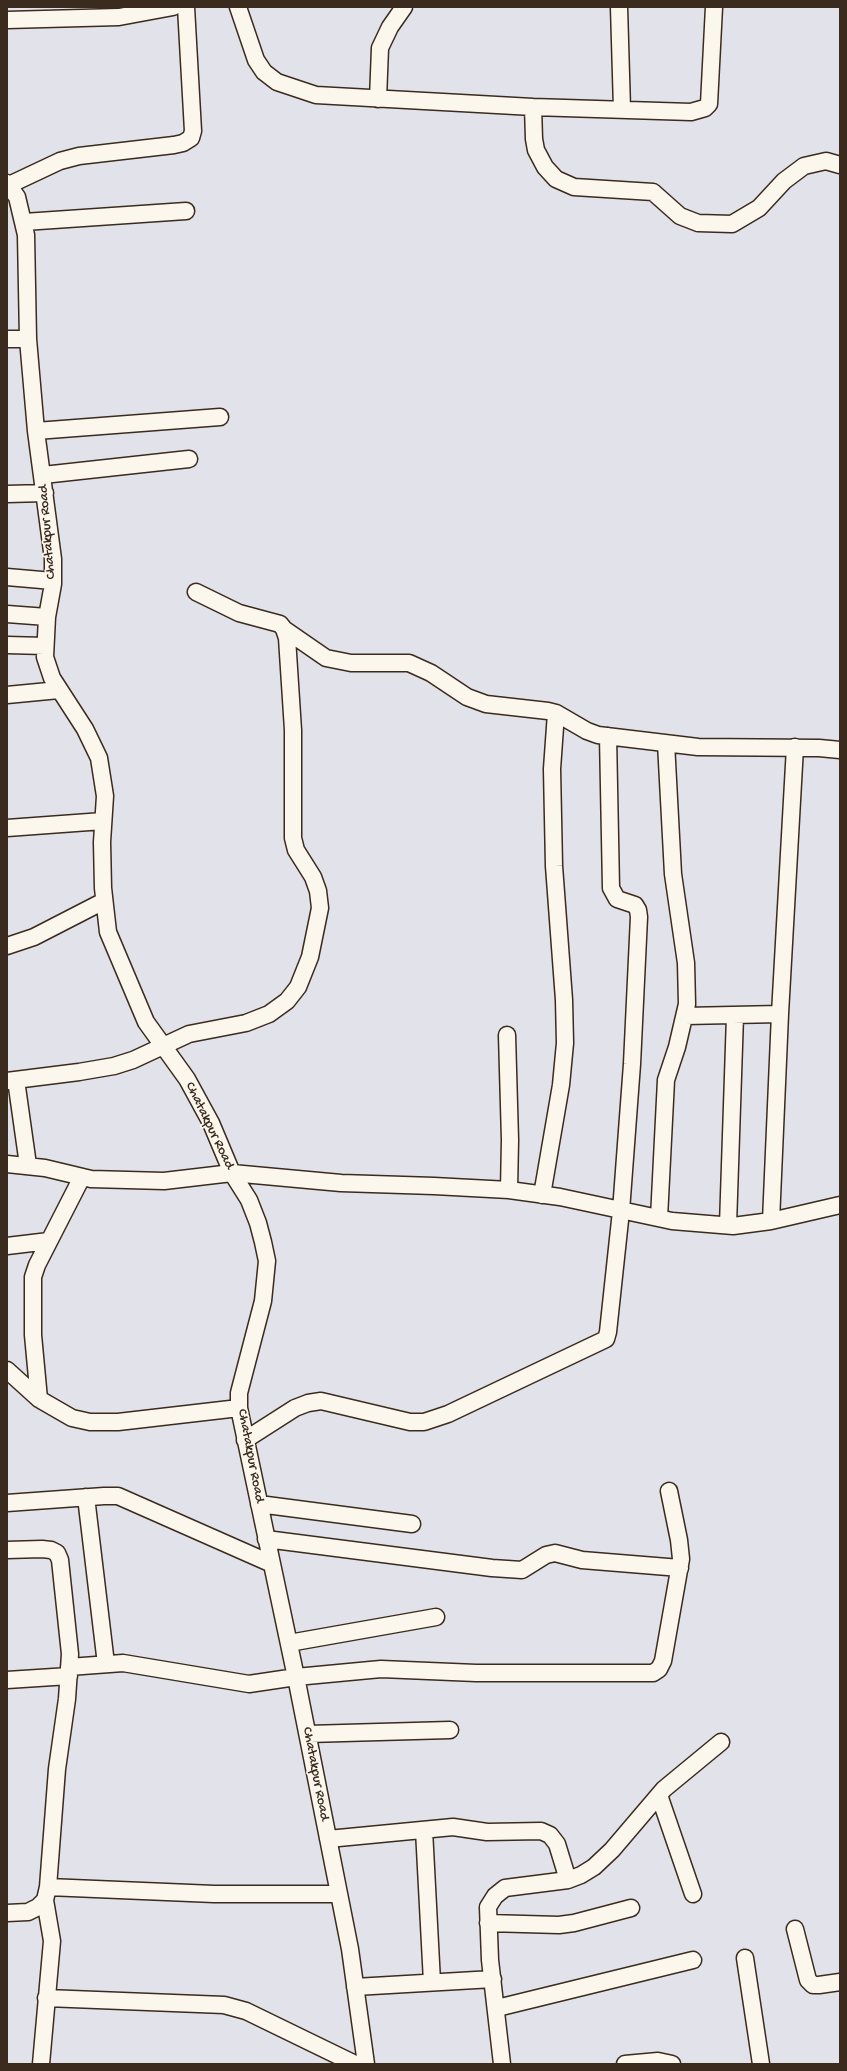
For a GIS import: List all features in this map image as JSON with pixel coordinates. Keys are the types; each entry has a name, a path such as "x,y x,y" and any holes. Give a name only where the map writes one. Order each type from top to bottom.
{"street":[{"path":"7,20 119,17 174,7"},
{"path":"8,184 60,161 79,156 174,145 183,143 191,138 193,131 186,7"},
{"path":"238,7 256,60 264,72 277,82 316,95 533,107 691,112 705,108 709,104 714,7"},
{"path":"378,99 380,48 390,27 404,7"},
{"path":"619,7 622,109"},
{"path":"533,107 534,139 536,150 545,167 556,179 574,187 653,192 680,216 698,222 732,224 759,208 784,181 804,166 826,161 840,164"},
{"name":"Chatakpur Road","path":"8,184 17,197 26,235 28,339 36,431 43,475 53,580 47,617 45,646 47,668 58,690 85,729 98,758 105,796 102,842 104,901 108,932 146,1022 187,1079 211,1123 232,1173 248,1200 258,1223 267,1262 263,1301 253,1347 239,1393 239,1408 308,1734 350,1949 366,2064"},
{"path":"24,222 186,212"},
{"path":"7,339 28,339"},
{"path":"36,431 220,417"},
{"path":"43,475 189,459"},
{"path":"7,494 45,493"},
{"path":"7,577 53,580"},
{"path":"196,592 239,614 280,624 284,629 326,658 351,663 409,663 425,670 467,697 486,704 556,713 587,731 608,736 698,747 840,750"},
{"path":"7,614 47,617"},
{"path":"28,1165 12,1080 114,1066 164,1047 189,1034 246,1023 269,1014 286,1001 298,987 310,957 320,908 318,891 313,877 296,850 293,838 293,730 287,638 284,629"},
{"path":"7,646 45,646"},
{"path":"7,695 58,690"},
{"path":"542,1195 561,1085 565,1043 564,1000 554,866 552,769 556,713"},
{"path":"246,1440 295,1408 308,1403 321,1401 410,1422 424,1422 448,1414 606,1339 621,1211 632,1064 639,917 638,910 635,905 617,899 611,888 608,736"},
{"path":"659,1218 666,1080 685,1016 687,1004 686,963 673,874 666,743"},
{"path":"771,1221 780,1014 795,748"},
{"path":"7,828 103,820"},
{"path":"7,946 34,938 104,901"},
{"path":"685,1016 780,1014"},
{"path":"728,1225 736,1016"},
{"path":"507,1034 510,1140 509,1190"},
{"path":"7,1164 28,1165 82,1177 164,1181 232,1173 341,1183 509,1190 659,1218 728,1225 771,1221 840,1206"},
{"path":"39,1399 33,1335 33,1277 49,1241 82,1177"},
{"path":"7,1246 49,1241"},
{"path":"7,1370 39,1399 72,1418 90,1422 118,1422 239,1408"},
{"path":"7,1680 69,1672 106,1664 123,1663 243,1684 296,1677 381,1669 476,1673 653,1673 659,1669 663,1661 681,1559 679,1540 669,1491"},
{"path":"7,1503 118,1496 272,1564"},
{"path":"86,1497 106,1664"},
{"path":"259,1504 412,1524"},
{"path":"266,1539 492,1568 522,1570 546,1555 555,1553 582,1560 680,1568"},
{"path":"7,1550 42,1549 51,1550 57,1553 60,1560 68,1631 69,1672 57,1770 46,1893 52,1941 41,2064"},
{"path":"289,1643 436,1616"},
{"path":"308,1734 450,1730"},
{"path":"502,2064 488,1923 488,1907 495,1896 505,1888 568,1880 594,1868 612,1850 658,1795 677,1777 721,1742"},
{"path":"658,1795 693,1894"},
{"path":"328,1839 453,1827 487,1832 540,1831 550,1835 557,1844 568,1880"},
{"path":"424,1830 432,1982"},
{"path":"46,1893 339,1894"},
{"path":"7,1913 28,1912 38,1907 46,1893"},
{"path":"488,1923 559,1925 574,1923 631,1908"},
{"path":"795,1929 808,1980 813,1984 819,1985 840,1982"},
{"path":"745,1958 761,2064"},
{"path":"497,2008 693,1960"},
{"path":"355,1987 493,1979"},
{"path":"46,1998 210,2003 224,2005 246,2011 355,2064"},
{"path":"625,2064 658,2061 672,2064"}]}
